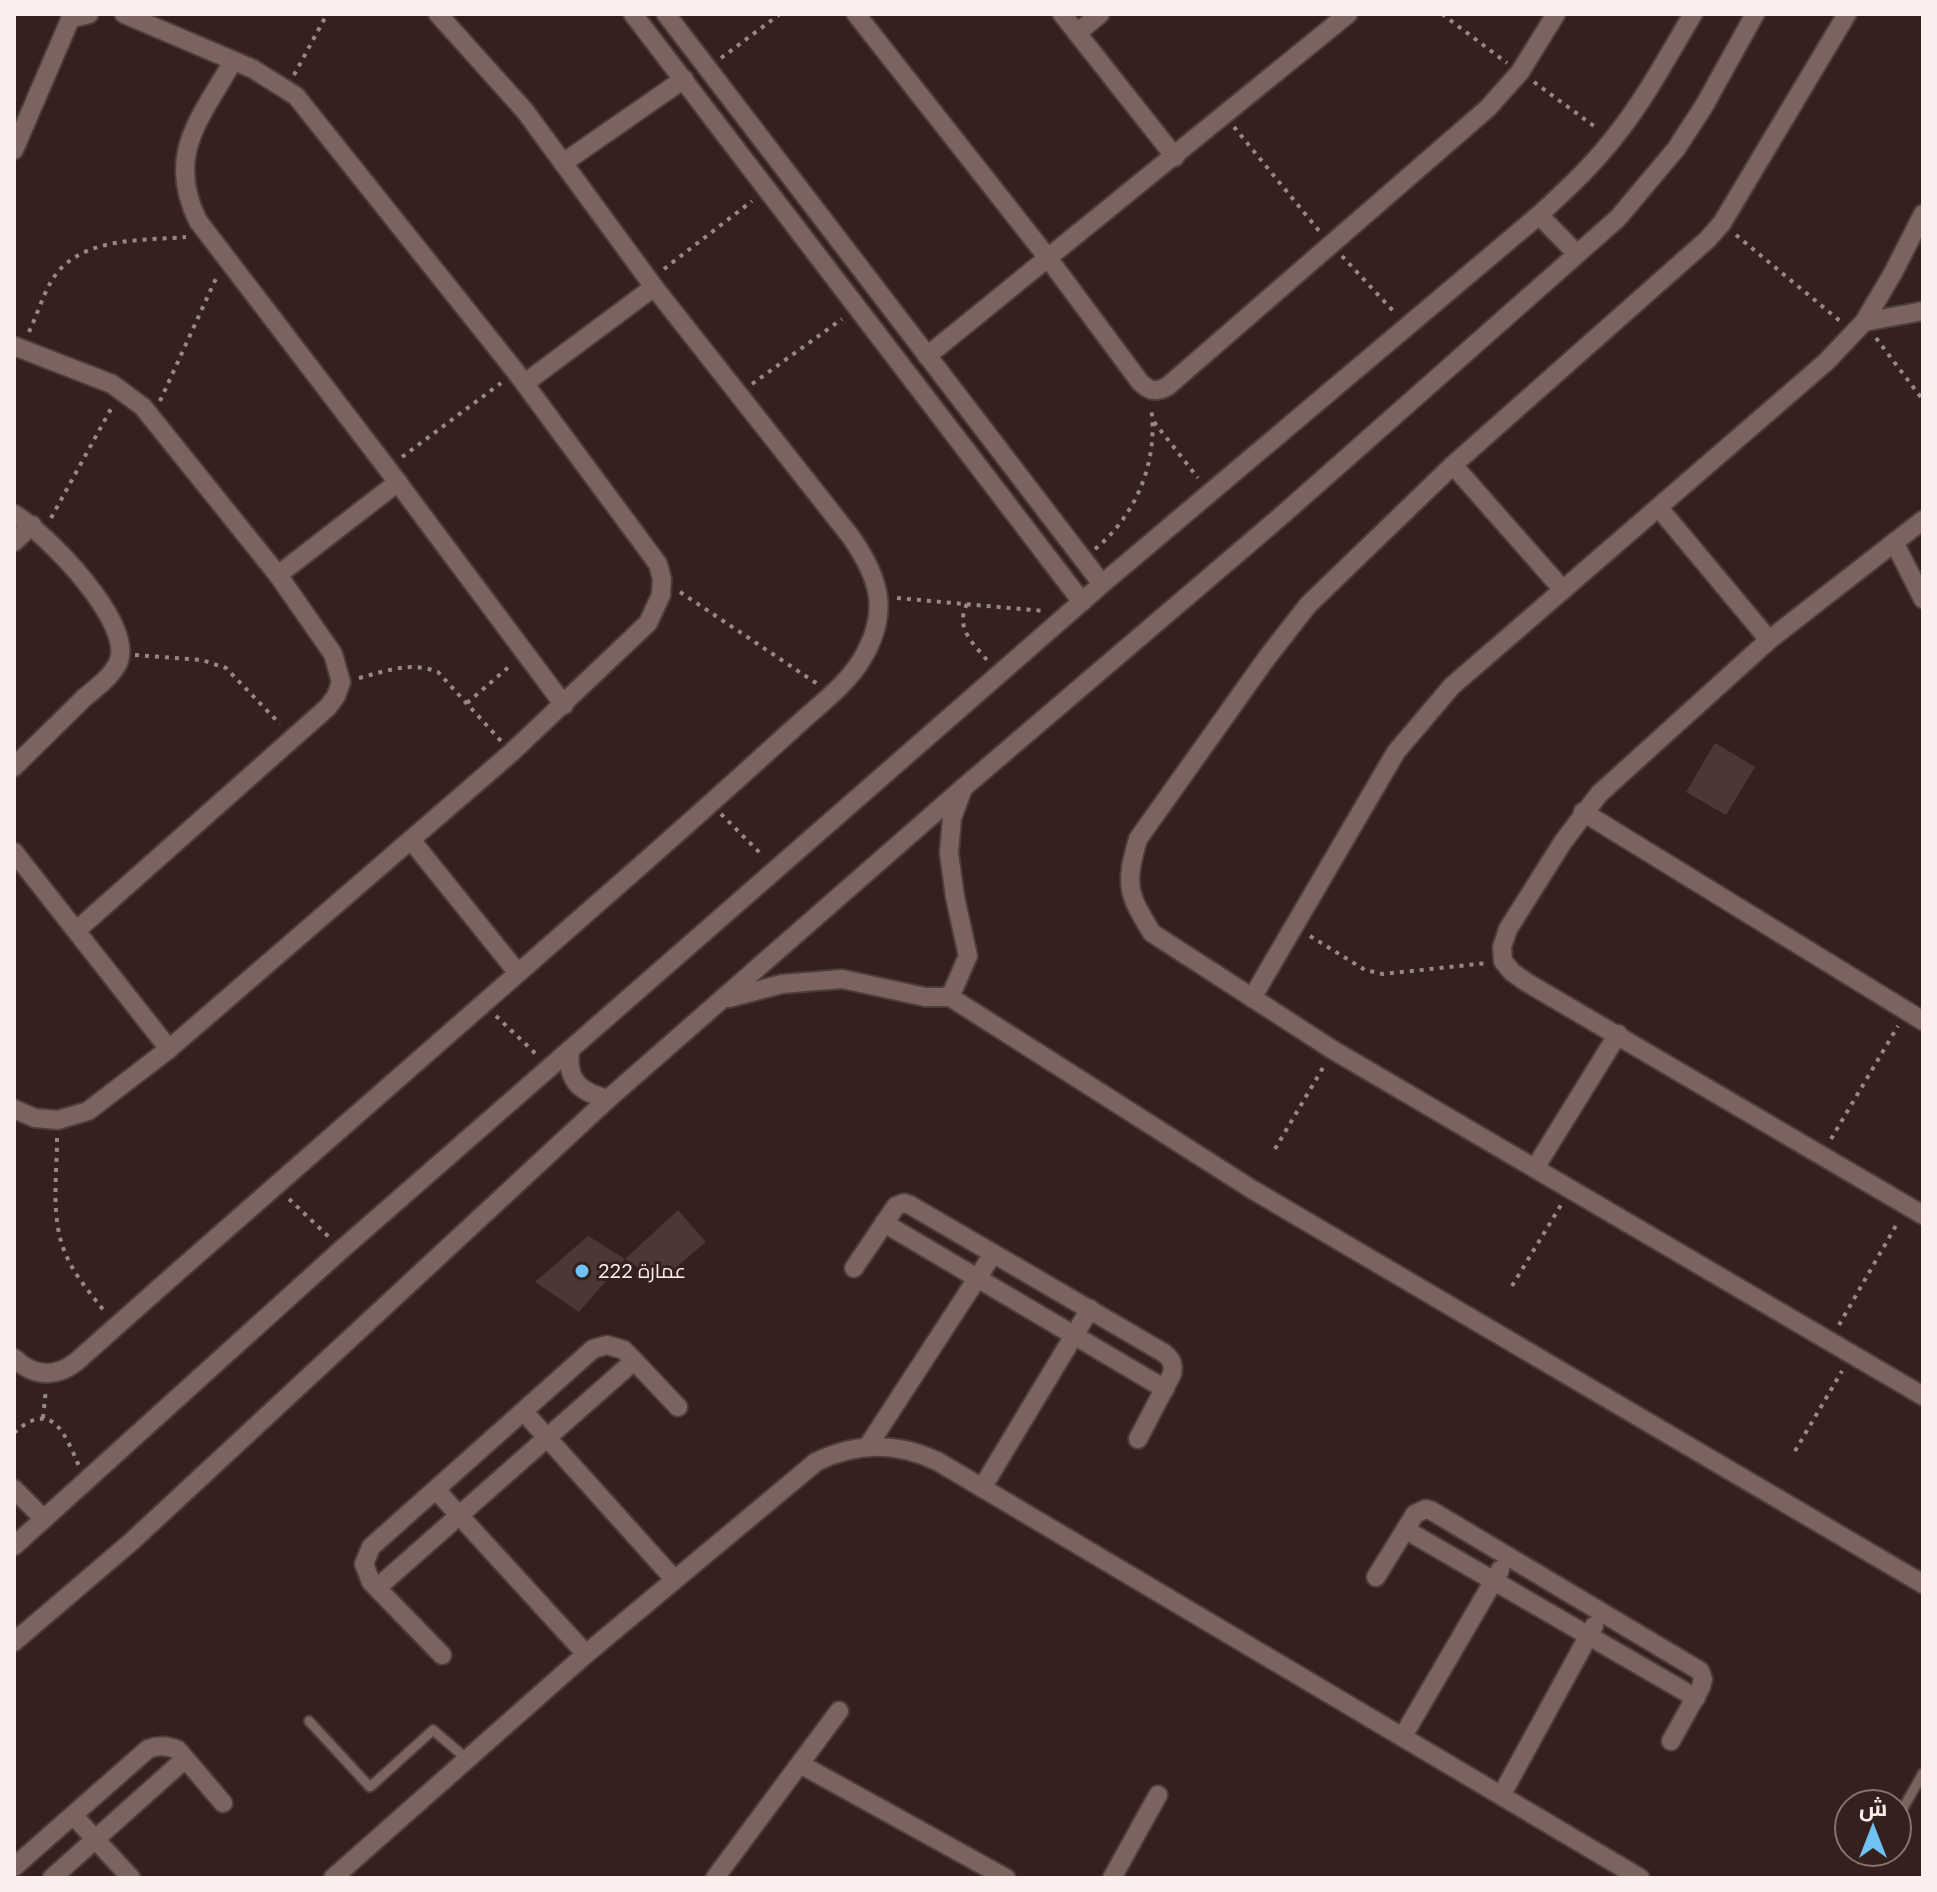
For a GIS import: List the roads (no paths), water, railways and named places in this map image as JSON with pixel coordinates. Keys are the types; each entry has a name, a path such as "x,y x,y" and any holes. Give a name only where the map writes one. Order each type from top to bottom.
{"street":[{"path":"14,150 77,14"},
{"path":"14,1109 35,1118 58,1120 88,1111 169,1049 564,705 648,623 661,595 662,579 658,564 521,377 306,109 286,89 253,69 124,14"},
{"path":"14,1358 28,1369 48,1374 62,1372 711,804 831,693 860,662 872,640 880,611 879,596 865,557 652,283 525,111 438,14"},
{"path":"633,14 857,308 1075,608"},
{"path":"666,14 1102,584"},
{"path":"856,14 1147,389 1158,391 1168,386 1496,99 1520,72 1556,14"},
{"path":"1062,14 1175,157"},
{"path":"1077,33 1100,14"},
{"path":"927,356 1348,14"},
{"path":"15,1542 341,1250 1102,584 1539,215 1613,139 1649,88 1693,14"},
{"path":"14,1642 131,1542 608,1099 963,788 1303,497 1618,218 1676,149 1704,106 1755,14"},
{"path":"1847,14 1722,223 1708,239 1453,465 1308,605 1289,627 1138,839 1129,871 1134,904 1152,933 1333,1050 1923,1396"},
{"path":"233,61 186,152 183,176 187,199 198,221 564,705"},
{"path":"563,163 684,79"},
{"path":"1252,998 1396,752 1422,719 1452,686 1784,400 1859,327 1893,273 1923,214"},
{"path":"1539,215 1576,253"},
{"path":"803,238 824,221"},
{"path":"521,377 652,283"},
{"path":"1859,327 1923,311"},
{"path":"18,347 121,389 134,398 278,575 333,654 341,682 328,707 77,930"},
{"path":"1453,465 1563,590"},
{"path":"278,575 393,475"},
{"path":"1659,508 1769,640"},
{"path":"14,514 37,530 74,569 111,620 120,654 109,675 14,767"},
{"path":"1915,1210 1526,982 1503,961 1502,947 1508,929 1583,812 1639,756 1769,640 1923,520"},
{"path":"14,542 37,530"},
{"path":"1894,542 1923,599"},
{"path":"950,997 968,956 949,853 952,818 963,788"},
{"path":"1583,812 1915,1016"},
{"path":"411,840 518,973"},
{"path":"14,852 169,1049"},
{"path":"724,999 782,984 842,979 925,997 950,997 1253,1190 1923,1584"},
{"path":"1535,1168 1618,1034"},
{"path":"570,1050 568,1063 579,1087 589,1094 608,1099"},
{"path":"854,1268 896,1206 904,1203 1090,1309 1171,1358 1173,1366 1165,1389 1138,1439"},
{"path":"884,1223 1165,1389"},
{"path":"868,1446 993,1254"},
{"path":"982,1488 1090,1309"},
{"path":"442,1655 366,1574 366,1555 371,1547 593,1349 607,1345 619,1347 678,1407"},
{"path":"377,1588 634,1361"},
{"path":"524,1412 674,1579"},
{"path":"333,1878 586,1654 816,1462 832,1454 868,1446 904,1449 921,1454 982,1488 1640,1878"},
{"path":"14,1489 44,1519"},
{"path":"437,1491 586,1654"},
{"path":"1376,1577 1420,1511 1432,1511 1700,1671 1703,1679 1696,1698 1671,1741"},
{"path":"1406,1530 1696,1698"},
{"path":"1403,1736 1507,1557"},
{"path":"1502,1794 1601,1613"},
{"path":"715,1878 839,1711"},
{"path":"14,1867 148,1749 168,1746 178,1750 223,1803"},
{"path":"52,1878 185,1759"},
{"path":"800,1764 1006,1878"},
{"path":"1112,1878 1158,1795"},
{"path":"73,1815 131,1878"}],"lane":[{"path":"309,1721 370,1787 433,1730 467,1759"},
{"path":"1913,1791 1923,1773"}],"place":[{"name":"عمارة 222","path":"582,1271"}]}
